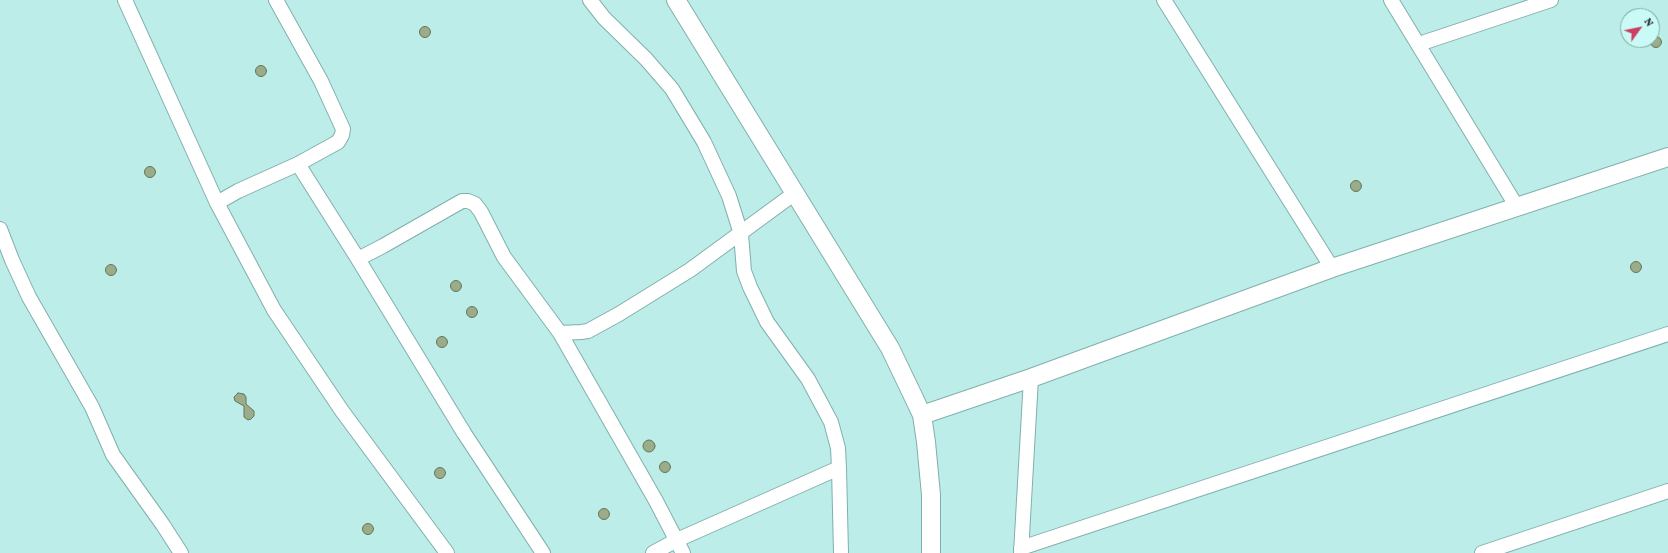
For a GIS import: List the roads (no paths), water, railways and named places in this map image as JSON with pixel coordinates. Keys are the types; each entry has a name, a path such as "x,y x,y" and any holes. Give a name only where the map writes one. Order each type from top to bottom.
{"street":[{"path":"126,0 218,203 274,310 342,411 447,553"},
{"path":"218,203 238,191 298,164 338,142 342,135 343,129 321,81 276,0"},
{"path":"590,0 604,18 646,59 672,89 704,142 729,196 740,234 744,271 750,287 767,322 808,379 831,422 838,448 841,553"},
{"path":"676,0 890,348 922,415 931,495 931,553"},
{"path":"1164,0 1332,268"},
{"path":"1391,0 1419,44 1516,207"},
{"path":"1419,44 1551,0"},
{"path":"922,415 1031,378 1332,268 1668,157"},
{"path":"298,164 358,258 464,433 543,553"},
{"path":"560,332 588,331 690,270 795,193"},
{"path":"358,258 383,246 462,202 468,201 474,204 481,212 504,257 560,332 680,547"},
{"path":"0,229 28,297 92,407 113,456 163,525 181,553"},
{"path":"1031,378 1021,551 1668,334"},
{"path":"653,553 680,547 839,468"},
{"path":"1482,553 1668,491"}]}
